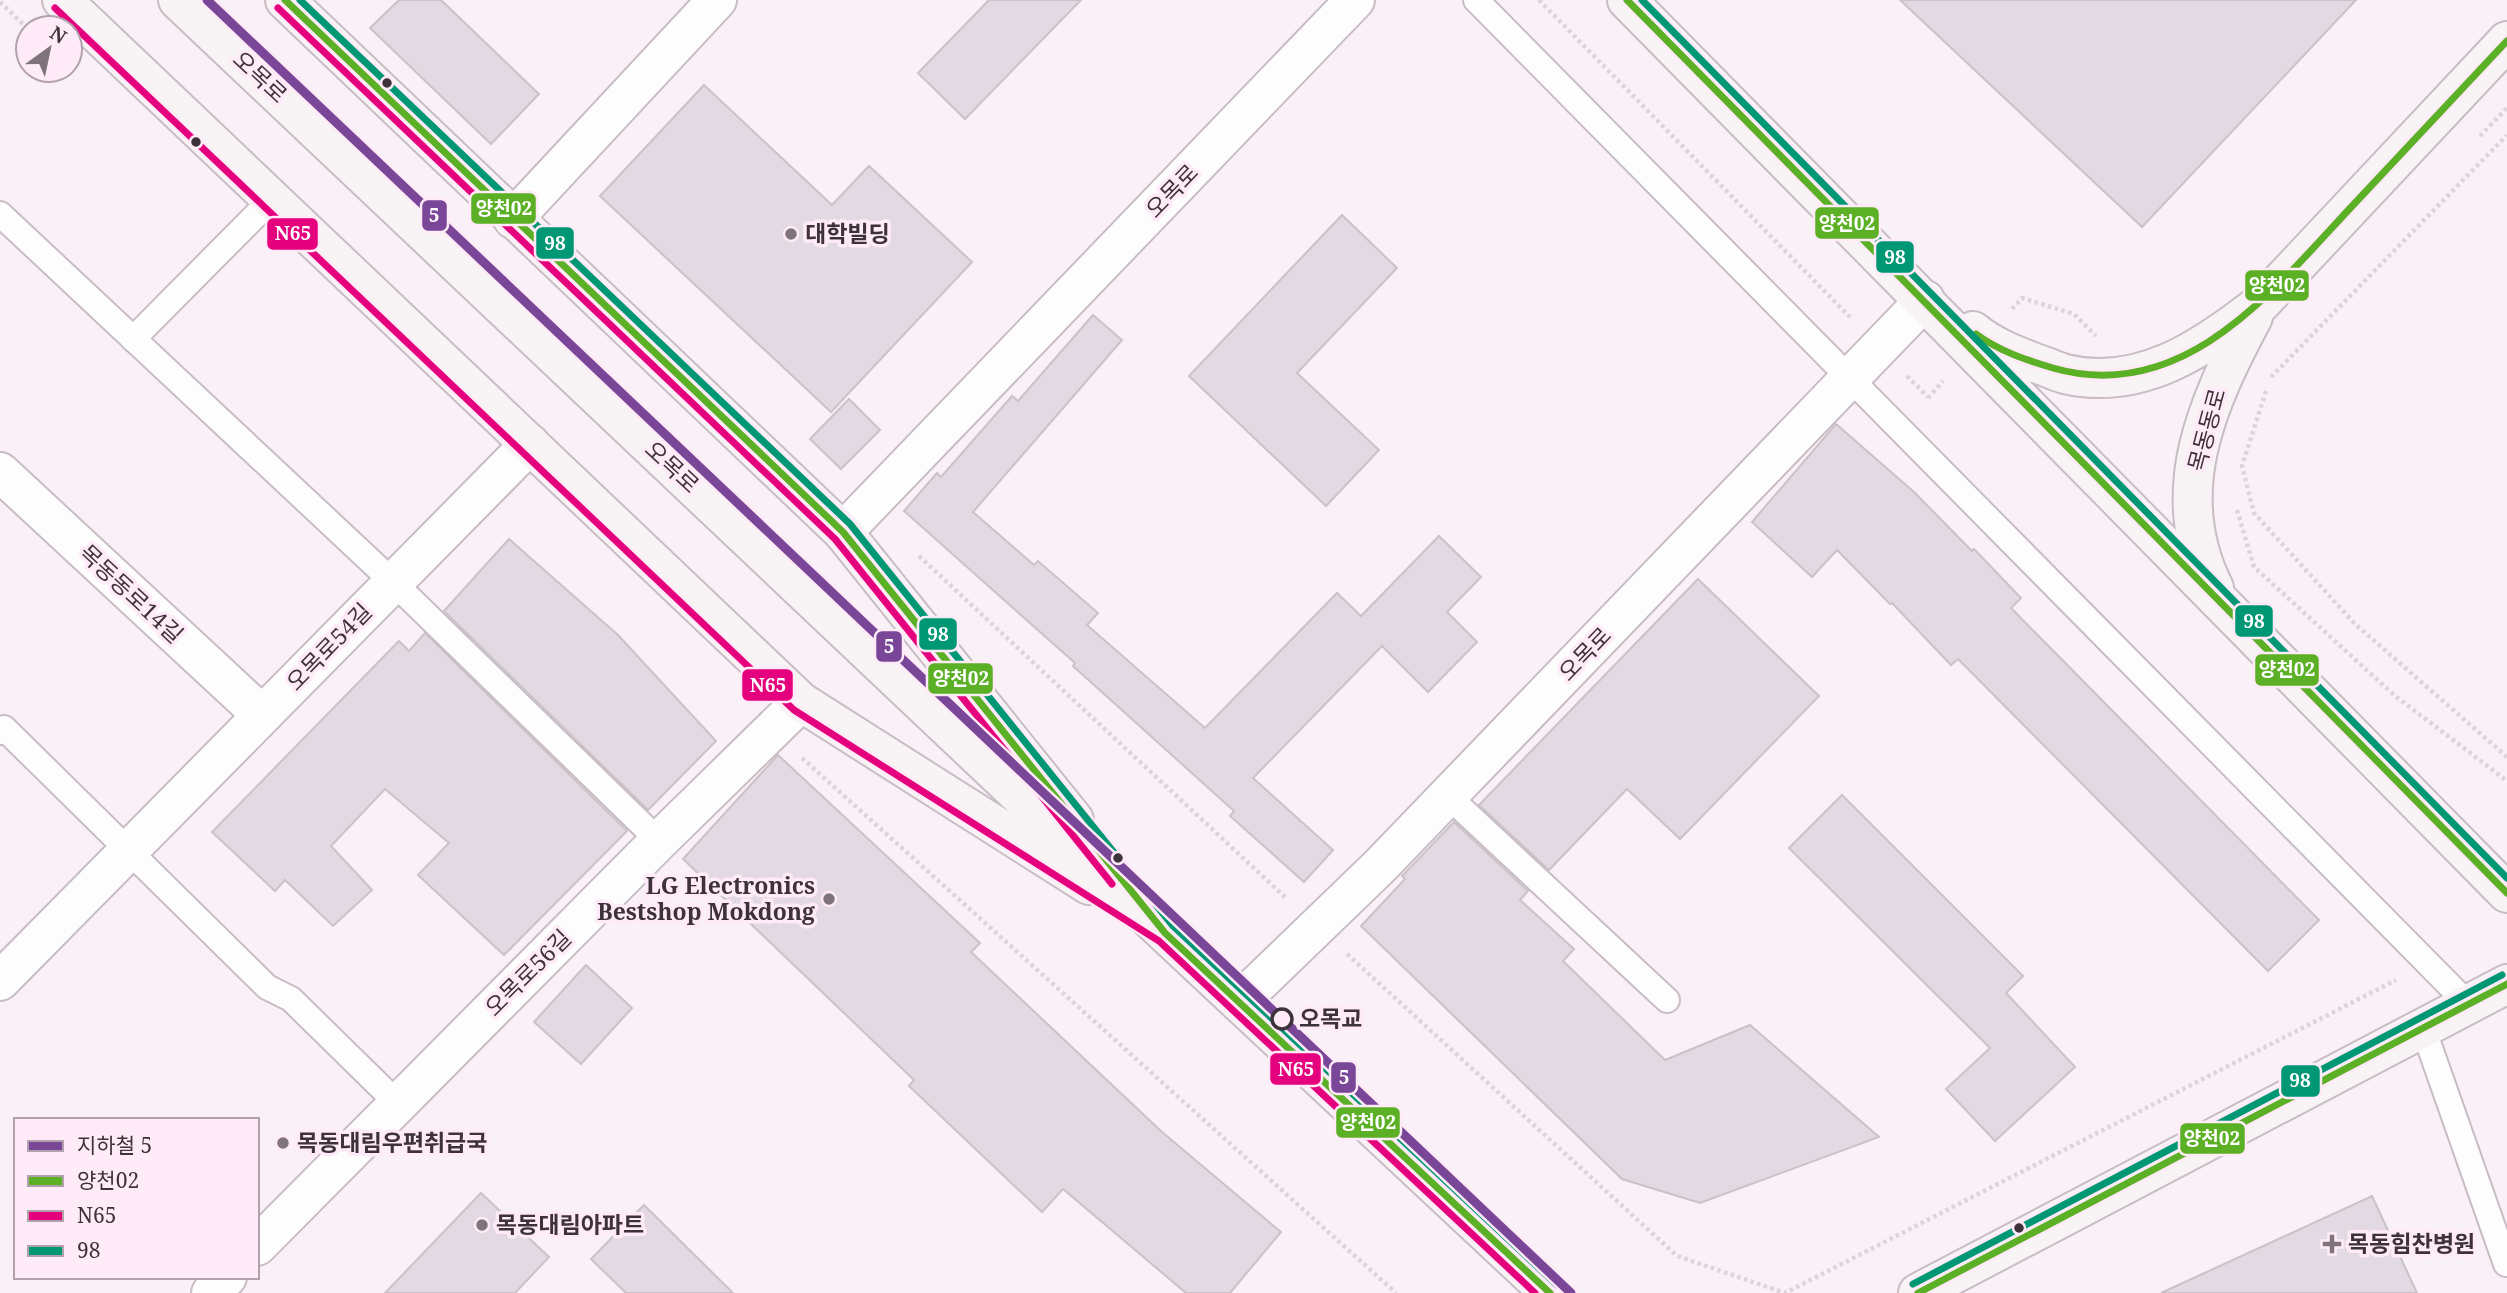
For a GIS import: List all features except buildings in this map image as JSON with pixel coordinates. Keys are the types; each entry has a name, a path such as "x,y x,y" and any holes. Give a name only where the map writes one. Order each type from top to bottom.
{"main road":[{"name":"오목로","path":"62,0 801,702 1165,933"},
{"name":"오목로","path":"178,0 1550,1293"},
{"name":"오목로","path":"285,0 843,532 1165,933"},
{"name":"목동동로","path":"1627,0 2507,892"},
{"name":"목동동로","path":"1877,252 1983,340 2022,358 2065,374 2096,378 2137,375 2164,366 2218,337 2260,304 2507,41"},
{"name":"목동동로","path":"2222,602 2201,561 2195,526 2193,489 2197,453 2208,411 2225,368 2260,304"},
{"path":"1919,1293 2507,984"}],"street":[{"path":"513,219 717,0"},
{"name":"오목로","path":"843,532 1355,0"},
{"name":"오목로","path":"1239,1002 1380,866 1925,300"},
{"name":"오목로54길","path":"0,981 530,444"},
{"name":"목동동로14길","path":"0,472 262,715"},
{"name":"오목로56길","path":"259,1245 659,841 801,702"},
{"path":"211,1293 225,1279"}],"lane":[{"path":"1476,0 2468,1004"},
{"path":"133,339 272,199"},
{"path":"0,214 393,582 659,841"},
{"path":"0,732 4,729 267,987 291,999 398,1104"},
{"path":"1448,796 1667,1000"},
{"path":"2423,1028 2506,1264"}],"path":[{"path":"1539,0 1928,397"},
{"path":"0,2 14,16"},
{"path":"2507,135 2269,379 2242,466 2254,513 2272,533 2356,624 2507,757"},
{"path":"2022,298 2074,314 2090,330"},
{"path":"2236,505 2254,567 2394,695 2507,781"},
{"path":"918,555 1317,927 1677,1256 1785,1293 2406,974"}],"metro line":[{"name":"5","path":"207,0 1571,1293"}],"transit line":[{"name":"양천02","path":"285,0 843,532 1165,933 1550,1293"},
{"name":"98","path":"300,0 850,524 1173,926 1557,1285"},
{"name":"양천02","path":"1627,0 2507,893"},
{"name":"98","path":"1642,0 2507,878"},
{"name":"N65","path":"55,8 794,710 1159,941 1535,1293"},
{"name":"N65","path":"278,8 835,539 1112,884"},
{"name":"양천02","path":"1976,334 2003,350 2033,362 2053,368 2101,375 2145,370 2185,355 2224,332 2293,270 2507,41"},
{"name":"98","path":"1913,1284 2502,975"},
{"name":"양천02","path":"1918,1293 2507,984"}],"place":[{"name":"대학빌딩","path":"791,234"},
{"name":"LG Electronics Bestshop Mokdong","path":"829,899"},
{"name":"오목교","path":"1282,1019"},
{"name":"목동대림우편취급국","path":"283,1143"},
{"name":"목동대림아파트","path":"482,1225"},
{"name":"목동힘찬병원","path":"2332,1244"}]}
